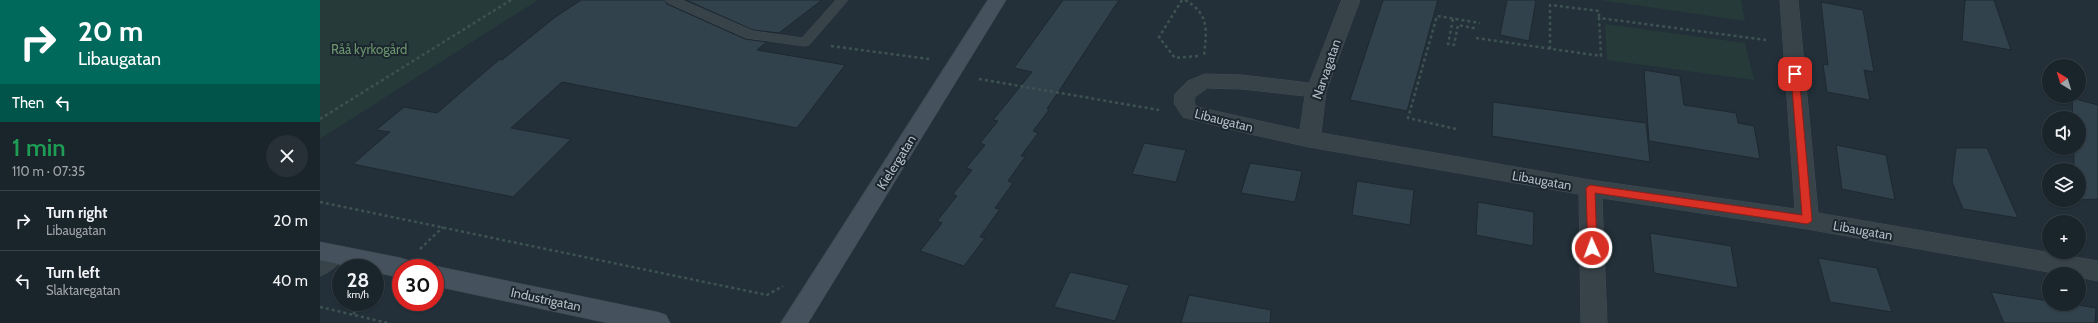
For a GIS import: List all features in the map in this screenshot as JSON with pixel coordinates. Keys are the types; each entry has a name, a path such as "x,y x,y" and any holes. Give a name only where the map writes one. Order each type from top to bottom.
{"street":[{"name":"Kielergatan","path":"794,323 997,0"},
{"name":"Narvagatan","path":"1309,139 1316,91 1351,0"},
{"path":"1789,0 1807,220"},
{"name":"Libaugatan","path":"1316,91 1242,82 1205,81 1195,86 1185,94 1184,103 1190,112 1250,127 1309,139 1590,188 1807,220 2098,271"},
{"path":"1590,188 1594,323"},
{"path":"326,258 392,267"},
{"name":"Industrigatan","path":"444,278 657,323"}],"lane":[{"path":"672,0 750,35 805,42 842,0"}],"path":[{"path":"320,119 511,0"},
{"path":"1182,0 1159,37 1175,58 1204,56"},
{"path":"1185,0 1194,5 1207,24 1204,56 1214,81"},
{"path":"1476,38 1550,49 1602,56 1598,11 1550,5 1550,49"},
{"path":"1456,129 1408,118 1437,16 1480,23"},
{"path":"1599,18 1793,44"},
{"path":"1453,19 1448,44 1454,46 1458,25 1478,28"},
{"path":"805,42 930,59"},
{"path":"951,74 1168,112 1190,112"},
{"path":"320,202 767,295 786,284"},
{"path":"320,307 388,323"},
{"path":"353,315 357,311"}],"green space":[{"name":"Råå kyrkogård","path":"320,0 538,0 320,139"},
{"path":"1600,0 1741,0 1745,21"},
{"path":"1605,24 1745,43 1754,80 1607,60"}],"building":[{"path":"581,0 665,0 667,4 745,39 767,42 757,50 845,65 797,128 562,82 511,128 571,139 513,197 353,164 390,132 376,130 404,107 437,113 500,59 502,60 554,18"},
{"path":"686,0 822,0 779,33 753,30"},
{"path":"1063,0 1119,0 1047,109 1049,110 1033,131 1038,133 1021,156 1025,157 1008,181 1013,183 995,208 1000,209 980,237 985,238 964,266 920,251 942,223 937,221 957,196 953,194 972,170 966,168 985,145 980,143 998,121 993,120 1032,72 1014,68"},
{"path":"1383,0 1438,0 1407,111 1350,100"},
{"path":"1507,0 1536,0 1529,41 1500,35"},
{"path":"1965,0 1994,0 2011,50 1962,41"},
{"path":"1821,2 1863,10 1874,72 1864,70 1870,100 1827,92 1823,64 1828,65"},
{"path":"1644,70 1680,76 1684,105 1736,113 1738,123 1754,126 1760,159 1649,141"},
{"path":"1493,102 1646,123 1650,162 1492,136"},
{"path":"2086,102 2098,105 2098,199 2086,200 2086,163 2074,163 2074,155 2086,155 2086,111 2073,111 2072,103 2086,103"},
{"path":"1144,143 1186,150 1176,182 1132,174"},
{"path":"1836,145 1886,155 1895,200 1842,189"},
{"path":"1956,148 1987,148 2018,218 1963,209 1952,182"},
{"path":"1250,163 1302,171 1295,202 1241,193"},
{"path":"1357,181 1414,190 1410,225 1352,215"},
{"path":"1478,202 1534,212 1533,246 1476,235"},
{"path":"1650,233 1731,246 1738,288 1654,273"},
{"path":"1818,258 1877,268 1892,312 1830,302"},
{"path":"1070,272 1129,285 1115,321 1054,307"},
{"path":"1991,292 2042,300 2042,311 2086,311 2086,306 2096,308 2095,323 2004,323"},
{"path":"1189,295 1271,310 1270,323 1181,323"}],"route":[{"path":"1592,248 1590,188 1807,220 1795,74"}]}
